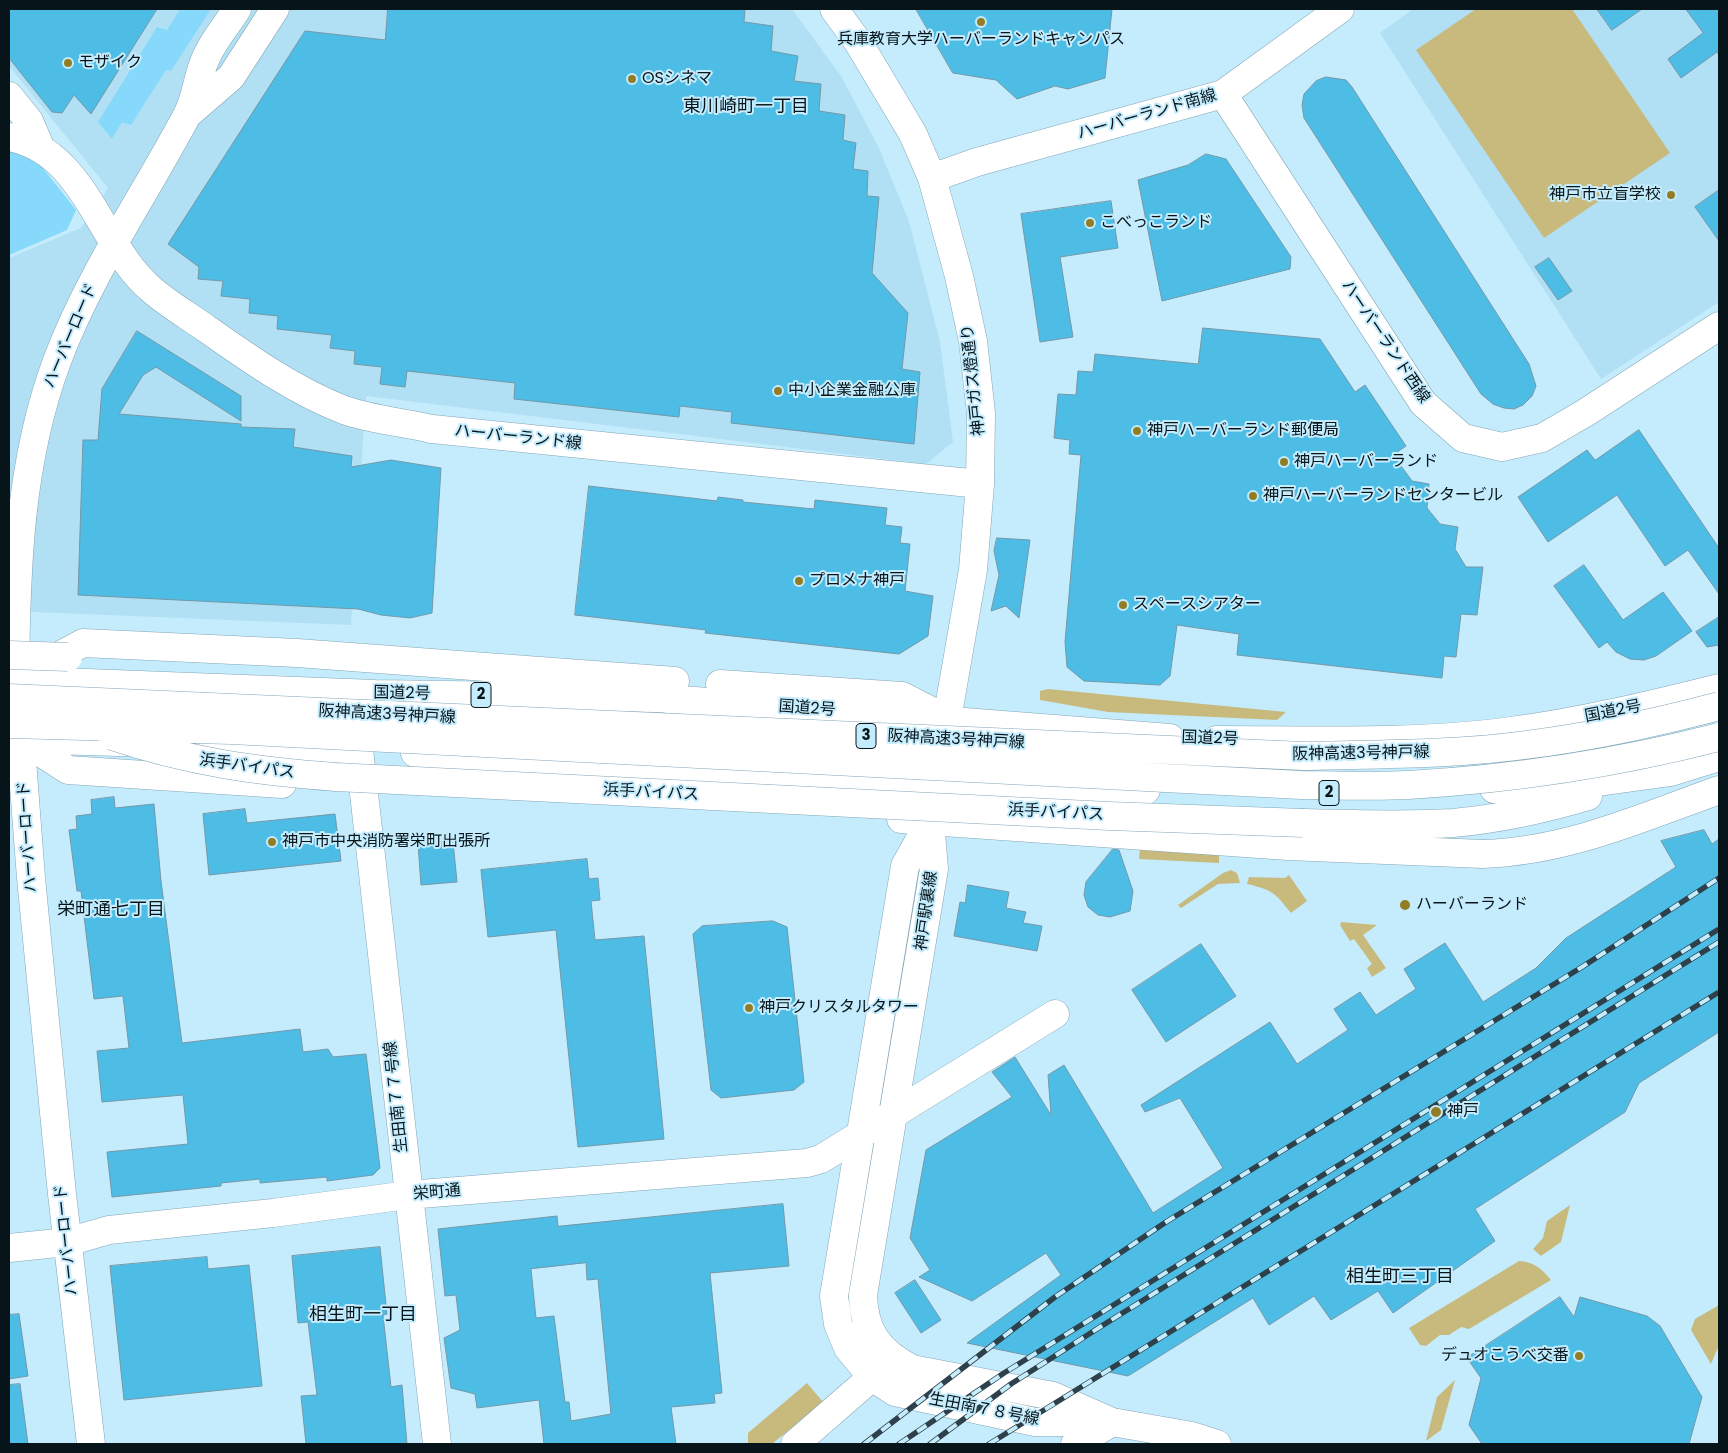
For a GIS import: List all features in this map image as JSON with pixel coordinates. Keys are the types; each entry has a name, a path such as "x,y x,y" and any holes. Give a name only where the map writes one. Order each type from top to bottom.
{"main road":[{"name":"ハーバーロード","path":"90,1444 67,1242 20,880 10,683 21,521 36,430 57,361 80,308 113,244 188,115 205,59 237,9"},
{"name":"ハーバーロード","path":"188,115 231,77 275,9"},
{"name":"神戸ガス燈通り","path":"834,9 858,42 912,134 932,178 959,276 973,341 981,414 980,484 972,570 930,821"},
{"name":"ハーバーランド南線","path":"932,178 977,162 1224,94 1340,9"},
{"name":"ハーバーランド西線","path":"1224,94 1423,403 1463,438 1502,446 1542,438 1585,413 1719,326"},
{"path":"9,96 29,121 24,142"},
{"name":"ハーバーランド線","path":"24,142 63,168 91,202 113,244 131,270 152,290 268,372 345,410 432,429 980,484"},
{"path":"10,683 84,643 297,653 902,696 947,720"},
{"name":"2","path":"10,683 258,664 375,672 600,697"},
{"name":"国道2号","path":"10,683 375,694 656,698 1202,740 1417,739 1511,731 1620,712 1719,688"},
{"name":"阪神高速3号神戸線","path":"10,683 1304,756 1417,753 1524,746 1647,726 1719,706"},
{"name":"浜手バイパス","path":"10,683 172,755 226,766 279,773 623,792 1304,823 1395,825 1454,822 1502,816 1571,801 1671,772"},
{"name":"阪神高速3号神戸線","path":"13,734 231,730 1301,785 1388,785 1526,774 1653,754 1719,737"},
{"path":"13,734 68,770 930,821 1288,846 1483,854 1519,852 1584,839 1719,790"},
{"name":"2","path":"13,734 360,749 936,785 1298,793 1404,792 1569,786 1671,772 1719,757"},
{"name":"生田南７７号線","path":"360,749 437,1444"},
{"name":"神戸駅裏線","path":"893,1359 870,1333 864,1315 863,1295 934,869 930,821"},
{"name":"神戸駅裏線","path":"872,1377 848,1348 838,1324 834,1296 905,866 930,821"},
{"name":"栄町通","path":"9,1248 67,1242 109,1230 264,1214 408,1195 807,1163 821,1159 1056,1014"},
{"path":"795,1444 893,1359"},
{"name":"生田南７８号線","path":"893,1359 912,1368 1053,1396 1113,1433"},
{"name":"生田南７８号線","path":"872,1377 896,1392 1035,1422 1113,1433"},
{"path":"1075,1444 1113,1433 1192,1436 1217,1444"}],"shaded area":[{"path":"9,9 792,9 841,76 879,148 909,221 940,342 953,442 926,464 366,396 351,625 9,611 9,258 81,228 108,188 9,66"},
{"path":"180,9 211,9 171,71 166,70 131,125 122,122 112,139 98,122 157,27 167,30"},
{"path":"1413,9 1719,9 1719,302 1601,379 1380,33"},
{"path":"1476,9 1572,9 1670,153 1544,238 1416,50"},
{"path":"9,125 76,210 67,230 9,255"},
{"path":"1048,689 1286,712 1277,720 1108,712 1040,700 1040,691"},
{"path":"1140,848 1219,852 1219,863 1139,859"},
{"path":"1231,870 1237,873 1240,883 1218,884 1181,908 1178,905 1223,873"},
{"path":"1289,875 1307,901 1291,913 1273,893 1247,884 1249,877 1285,878"},
{"path":"1341,922 1377,925 1363,935 1386,968 1372,977 1367,968 1372,964 1354,939 1350,941 1340,925"},
{"path":"1570,1205 1561,1242 1541,1256 1533,1249 1543,1238 1547,1221"},
{"path":"1519,1261 1537,1266 1551,1280 1469,1329 1461,1327 1449,1335 1440,1335 1426,1346 1420,1345 1409,1328"},
{"path":"1719,1305 1719,1345 1711,1364 1691,1330 1695,1319"},
{"path":"1455,1380 1441,1430 1426,1441 1437,1397"},
{"path":"807,1383 823,1402 772,1444 748,1444 748,1433"}],"building":[{"name":"モザイク","path":"9,9 157,9 91,114 74,95 62,113 52,112 9,58"},
{"path":"388,9 745,9 744,22 773,26 771,51 798,56 794,81 821,84 819,111 845,115 843,140 856,143 853,169 868,171 867,196 879,197 872,273 908,313 902,369 920,372 914,444 731,423 732,412 680,406 679,417 514,399 515,383 407,371 405,387 380,384 382,367 354,364 355,351 330,348 332,335 277,329 278,316 249,313 250,299 221,296 223,281 198,279 199,267 168,244 305,31 385,40"},
{"path":"916,9 1112,9 1105,78 1068,89 1055,86 1017,99 996,80 953,73"},
{"path":"1597,9 1642,9 1612,30"},
{"path":"1686,9 1719,9 1719,55 1717,52 1681,78 1668,59 1703,33"},
{"path":"1326,77 1346,80 1352,87 1529,364 1536,386 1532,396 1523,405 1514,409 1504,408 1493,404 1481,394 1304,118 1302,105 1304,94 1316,81"},
{"path":"1206,154 1226,159 1291,257 1290,269 1162,301 1138,180 1188,165"},
{"path":"1719,190 1719,241 1695,207"},
{"path":"1111,201 1118,248 1060,257 1073,337 1040,342 1021,214"},
{"path":"1549,258 1572,291 1558,300 1535,267"},
{"name":"神戸ハーバーランドセンタービル","path":"1203,328 1320,339 1355,392 1365,385 1406,446 1393,455 1412,481 1429,484 1427,508 1440,524 1458,527 1455,549 1466,567 1483,567 1477,615 1461,614 1456,657 1444,656 1442,678 1237,655 1239,634 1177,625 1170,676 1160,685 1084,681 1067,667 1065,642 1081,455 1069,454 1070,440 1054,438 1058,394 1076,395 1078,371 1093,372 1095,354 1198,364"},
{"path":"137,331 241,396 241,421 156,367 143,375 119,414 241,424 241,427 295,429 293,447 352,456 351,467 391,460 441,468 432,613 410,618 381,615 358,609 78,595 83,440 98,440 102,389"},
{"path":"1639,430 1719,548 1719,594 1688,550 1665,566 1617,495 1548,542 1518,497 1587,450 1595,460"},
{"name":"プロメナ神戸","path":"589,486 717,501 718,497 743,500 743,502 814,509 815,500 887,508 885,525 902,527 900,543 910,544 905,591 933,596 928,636 899,654 705,633 706,630 575,615"},
{"path":"997,538 1030,540 1019,618 1006,606 991,611 999,575 994,551"},
{"path":"1584,565 1623,620 1663,592 1692,631 1656,656 1644,660 1630,659 1616,652 1607,642 1599,648 1554,586"},
{"path":"1719,617 1719,645 1707,647 1696,632"},
{"path":"114,797 115,808 154,804 161,881 182,1043 300,1029 303,1052 328,1049 333,1057 366,1054 380,1168 373,1175 327,1181 327,1177 260,1183 260,1179 221,1183 221,1186 112,1197 107,1152 188,1144 183,1095 102,1102 97,1051 129,1048 123,996 94,999 81,891 77,891 69,830 77,829 76,816 92,814 91,800"},
{"name":"神戸市中央消防署栄町出張所","path":"245,809 247,823 335,814 341,861 209,875 203,814"},
{"path":"1704,830 1712,844 1719,839 1719,1032 1639,1083 1625,1112 1475,1209 1495,1241 1393,1313 1378,1291 1331,1320 1314,1296 1269,1325 1253,1298 1128,1376 967,1343 1061,1275 1046,1253 972,1301 919,1277 930,1270 910,1238 926,1150 1012,1097 992,1072 1015,1057 1051,1115 1048,1075 1064,1065 1153,1213 1223,1168 1180,1098 1145,1112 1141,1105 1270,1022 1297,1064 1348,1030 1334,1009 1360,992 1376,1015 1416,989 1404,969 1445,943 1483,1002 1536,968 1566,938 1676,867 1661,841"},
{"path":"453,841 457,882 421,885 418,844"},
{"path":"1113,849 1119,850 1133,891 1130,911 1110,917 1098,915 1088,907 1084,895 1086,882"},
{"path":"587,859 589,879 598,878 600,900 591,901 595,940 644,936 664,1139 578,1147 556,930 488,937 481,870"},
{"path":"968,885 1009,892 1006,908 1026,912 1023,923 1042,926 1037,951 954,936 960,902 965,903"},
{"name":"神戸クリスタルタワー","path":"773,921 787,927 804,1082 794,1090 721,1098 711,1090 693,934 702,926"},
{"path":"1201,944 1236,996 1166,1042 1132,990"},
{"path":"783,1204 789,1266 710,1273 722,1393 714,1394 715,1403 671,1407 676,1444 544,1444 539,1400 477,1408 475,1394 451,1388 444,1338 460,1330 456,1295 445,1296 438,1229 557,1216 558,1226","holes":["586,1263 587,1280 598,1279 611,1414 571,1421 569,1402 565,1402 554,1316 536,1318 531,1269"]},
{"path":"380,1247 387,1314 383,1315 391,1387 402,1385 407,1444 306,1444 301,1396 317,1395 308,1322 298,1323 292,1256"},
{"path":"207,1257 208,1269 249,1265 262,1386 124,1400 110,1266"},
{"path":"915,1280 941,1320 921,1333 895,1293"},
{"path":"1560,1297 1574,1317 1580,1297 1647,1316 1660,1326 1702,1397 1689,1444 1482,1444 1469,1425 1481,1378 1467,1358"},
{"path":"19,1314 28,1376 9,1379 9,1315"},
{"path":"20,1384 28,1444 9,1444 9,1385"}],"railway":[{"path":"864,1444 1055,1297 1166,1222 1582,967 1719,878"},
{"path":"899,1444 1004,1373 1719,929"},
{"path":"930,1444 1011,1384 1100,1327 1719,942"},
{"path":"989,1444 1719,992"}],"place":[{"name":"兵庫教育大学ハーバーランドキャンパス","path":"981,22"},
{"name":"モザイク","path":"68,63"},
{"name":"OSシネマ","path":"632,79"},
{"name":"神戸市立盲学校","path":"1671,195"},
{"name":"こべっこランド","path":"1090,223"},
{"name":"中小企業金融公庫","path":"778,391"},
{"name":"神戸ハーバーランド郵便局","path":"1137,431"},
{"name":"神戸ハーバーランド","path":"1284,462"},
{"name":"神戸ハーバーランドセンタービル","path":"1253,496"},
{"name":"プロメナ神戸","path":"799,581"},
{"name":"スペースシアター","path":"1123,605"},
{"name":"神戸市中央消防署栄町出張所","path":"272,842"},
{"name":"ハーバーランド","path":"1405,905"},
{"name":"神戸クリスタルタワー","path":"749,1008"},
{"name":"神戸","path":"1436,1112"},
{"name":"デュオこうべ交番","path":"1579,1356"}],"district":[{"name":"東川崎町一丁目","path":"746,107"},
{"name":"栄町通七丁目","path":"111,910"},
{"name":"相生町三丁目","path":"1400,1277"},
{"name":"相生町一丁目","path":"363,1315"}]}
